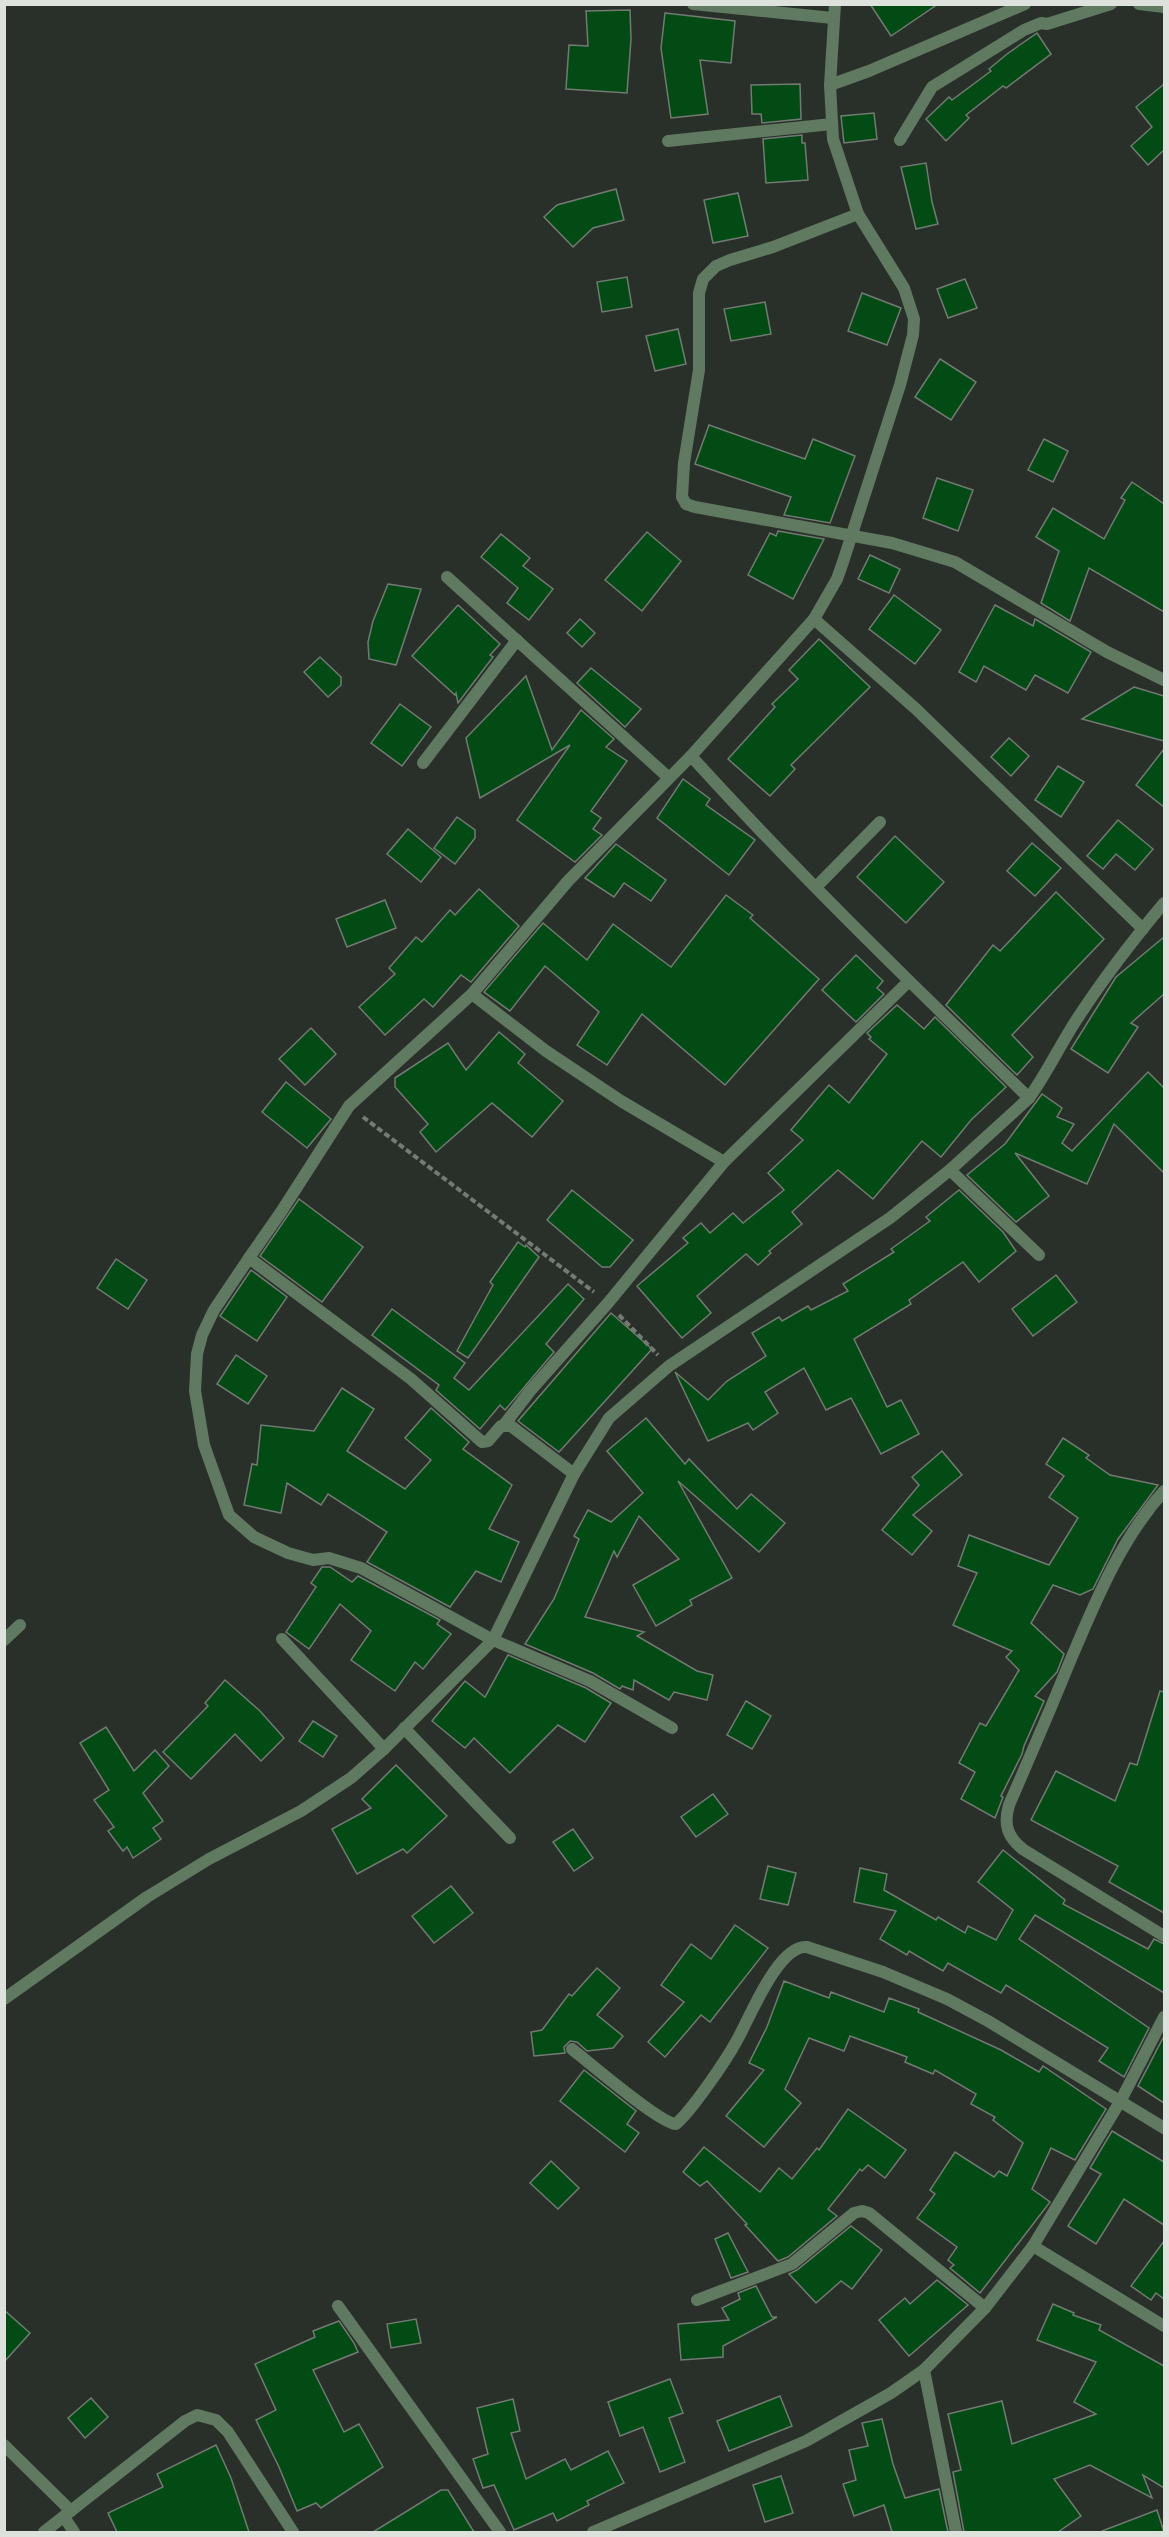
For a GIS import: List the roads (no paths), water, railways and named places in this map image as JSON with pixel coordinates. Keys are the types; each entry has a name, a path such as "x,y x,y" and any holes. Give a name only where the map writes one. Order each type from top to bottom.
{"street":[{"path":"693,4 833,18"},
{"path":"672,1728 590,1681 493,1640 361,1568 329,1558 313,1560 288,1553 254,1537 229,1515 204,1444 195,1391 196,1354 214,1310 349,1107 471,994 568,881 691,756 813,619 837,579 900,385 914,319 904,288 858,214 841,169 832,124 830,85 835,4"},
{"path":"830,85 869,71 1025,4"},
{"path":"900,140 932,87 1024,30 1041,23 1047,24 1111,4"},
{"path":"1139,4 1164,7"},
{"path":"668,141 832,124"},
{"path":"858,214 773,247 730,260 716,266 703,279 699,293 699,370 684,463 682,497 686,504 851,536 930,554 954,562 1107,652 1164,680"},
{"path":"447,577 669,777"},
{"path":"813,619 916,709 1143,929"},
{"path":"423,763 517,640"},
{"path":"691,756 908,982 1029,1098"},
{"path":"812,882 880,822"},
{"path":"4,1999 147,1897 208,1859 301,1811 351,1778 384,1749 493,1640 574,1474 609,1418 669,1366 890,1218 950,1170 1029,1098 1077,1019 1164,903"},
{"path":"249,1258 411,1379 482,1442 488,1441 608,1303 724,1162 908,982"},
{"path":"471,994 546,1051 621,1101 724,1162"},
{"path":"950,1170 1039,1255"},
{"path":"504,1425 511,1426 574,1474"},
{"path":"1164,1491 1146,1513 1121,1551 1099,1594 1009,1805 1005,1822 1012,1839 1024,1850 1164,1936"},
{"path":"4,1640 20,1626"},
{"path":"282,1640 384,1749"},
{"path":"404,1728 510,1838"},
{"path":"572,2049 634,2098 668,2122 676,2124 736,2043 781,1962 799,1946 883,1972 920,1987 988,2021 1164,2128"},
{"path":"593,2532 806,2441 891,2393 924,2370 985,2308 1033,2246 1121,2100 1164,2017"},
{"path":"697,2300 792,2264 854,2213 862,2211 868,2213 985,2308"},
{"path":"1033,2246 1164,2326"},
{"path":"338,2306 500,2532"},
{"path":"924,2370 956,2532"},
{"path":"44,2532 185,2421 197,2415 216,2420 228,2432 293,2532"},
{"path":"4,2445 68,2514 74,2532"}]}
